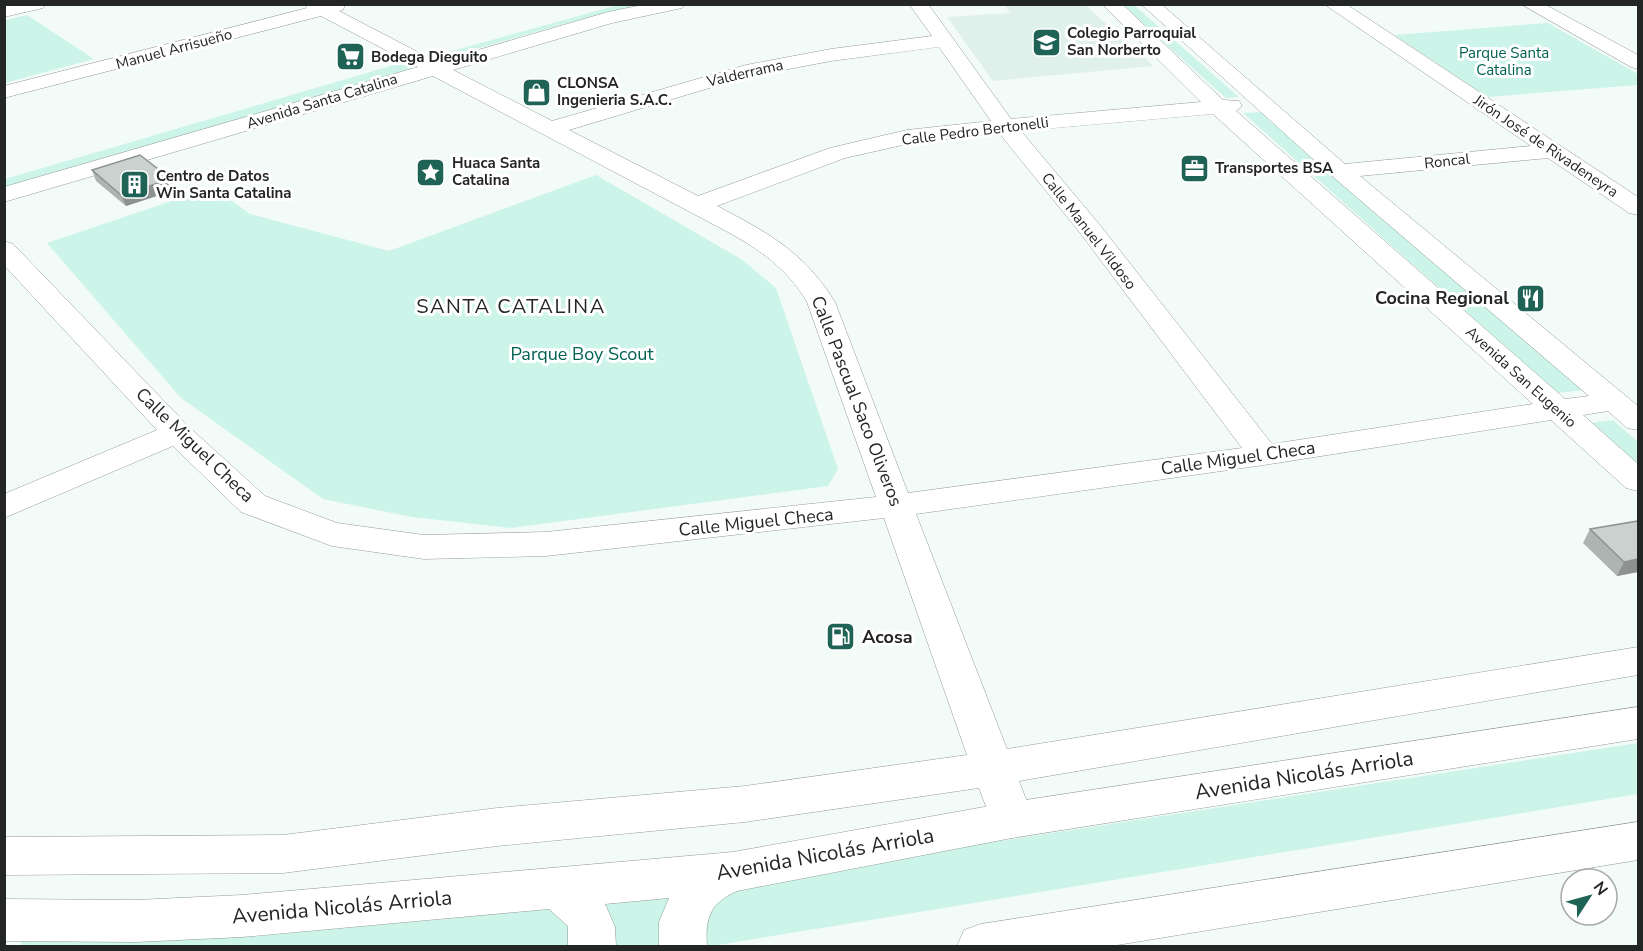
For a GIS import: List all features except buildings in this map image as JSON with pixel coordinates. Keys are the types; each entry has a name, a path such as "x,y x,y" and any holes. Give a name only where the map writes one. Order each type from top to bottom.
{"street":[{"path":"4,12 37,4"},
{"name":"Manuel Arrisueño","path":"4,92 317,7 343,4"},
{"path":"470,40 604,4"},
{"name":"Avenida Santa Catalina","path":"4,175 428,57 676,4"},
{"name":"Calle Manuel Vildoso","path":"918,4 1005,126 1090,229 1264,455"},
{"name":"Avenida San Eugenio","path":"1111,4 1218,107 1638,482"},
{"path":"1150,4 1340,171 1638,421"},
{"name":"Jirón José de Rivadeneyra","path":"1334,4 1638,208"},
{"path":"1530,4 1638,63"},
{"name":"Calle Pascual Saco Oliveros","path":"317,7 428,57 551,128 776,249 800,270 812,285 821,302 1012,820"},
{"name":"Valderrama","path":"551,128 719,78 848,52 891,45 944,41"},
{"name":"Avenida Santa Catalina","path":"4,195 428,57"},
{"name":"Calle Pedro Bertonelli","path":"697,205 838,153 907,137 1005,126 1263,104"},
{"name":"Roncal","path":"1340,171 1554,151"},
{"name":"Calle Miguel Checa","path":"4,249 177,433 253,504 332,534 424,548 546,544 897,505 1264,455 1615,401"},
{"path":"4,507 177,433"},
{"path":"4,856 283,854 497,827 745,804 903,783 1638,661"},
{"name":"Avenida Nicolás Arriola","path":"4,920 136,921 242,916 733,872 1012,820 1638,723"},
{"path":"981,946 1632,844"},
{"path":"683,946 681,926 690,902 708,883 733,872"},
{"path":"555,889 579,904 587,915 591,928 592,946"}],"shaded area":[{"name":"Colegio Parroquial San Norberto","path":"1004,5 1085,5 1154,66 993,81 947,17 1010,13"}],"green space":[{"path":"618,5 653,5 578,20 447,57 441,54"},
{"path":"1122,5 1134,5 1239,97 1226,98"},
{"path":"27,15 94,59 5,83 5,20"},
{"name":"Parque Santa Catalina","path":"1548,23 1638,74 1638,85 1488,97 1394,35"},
{"path":"401,63 413,68 5,190 5,179"},
{"path":"1265,112 1586,390 1557,393 1243,113"},
{"name":"Parque Boy Scout","path":"596,175 741,259 776,288 838,469 828,486 511,528 412,517 323,499 181,398 47,243 213,187 250,214 389,251"},
{"path":"1613,420 1638,442 1638,467 1590,423"},
{"path":"1638,743 1638,794 712,946 22,946 19,937 427,921 583,905"}],"place":[{"name":"Colegio Parroquial San Norberto","path":"1046,42"},
{"name":"Bodega Dieguito","path":"350,57"},
{"name":"CLONSA Ingenieria S.A.C.","path":"536,92"},
{"name":"Transportes BSA","path":"1194,168"},
{"name":"Huaca Santa Catalina","path":"431,172"},
{"name":"Centro de Datos Win Santa Catalina","path":"135,185"},
{"name":"Cocina Regional","path":"1530,298"},
{"name":"Acosa","path":"841,637"}],"district":[{"name":"SANTA CATALINA","path":"511,306"}]}
